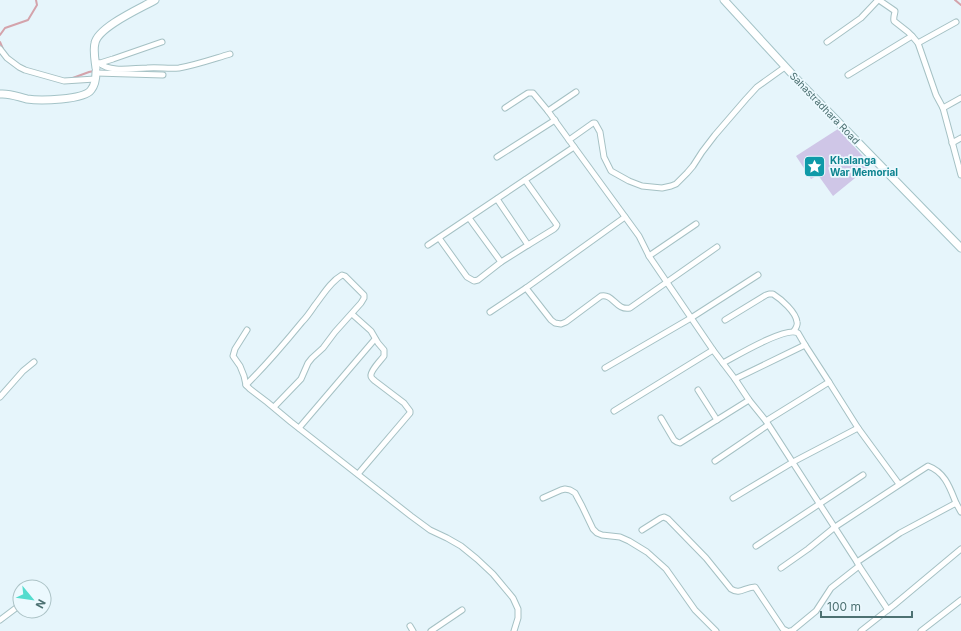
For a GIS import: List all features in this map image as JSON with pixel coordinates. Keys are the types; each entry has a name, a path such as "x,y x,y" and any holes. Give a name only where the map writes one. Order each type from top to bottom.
{"main road":[{"path":"0,94 8,94 22,98 49,100 86,94 92,90 94,84 96,70 96,38 115,22 155,0"},
{"name":"Sahastradhara Road","path":"724,0 785,67 961,248"}],"street":[{"path":"826,42 861,18 878,0 895,11 894,21 908,32 918,43 936,95 943,108 961,175"},
{"path":"918,43 956,22"},
{"path":"848,75 912,36"},
{"path":"96,70 113,60 162,42"},
{"path":"0,48 3,53 19,67 25,70 64,80 104,66 131,69 183,67 230,54"},
{"path":"569,140 592,123 595,123 600,132 604,157 610,171 629,182 642,186 662,188 671,186 676,184 687,174 715,134 746,99 757,88 785,67"},
{"path":"96,70 163,75"},
{"path":"548,111 576,92"},
{"path":"505,108 528,93 532,93 555,120 639,236 649,256 713,350 767,423 888,610"},
{"path":"943,108 961,98"},
{"path":"497,157 555,120"},
{"path":"952,143 961,138"},
{"path":"428,245 574,147"},
{"path":"439,238 467,277 474,281 478,280 501,262 554,229 557,226 556,223 525,180"},
{"path":"497,199 528,245"},
{"path":"490,312 625,217"},
{"path":"469,218 501,262"},
{"path":"649,256 696,224"},
{"path":"526,288 550,320 561,324 566,322 601,296 605,295 620,307 626,309 630,308 717,247"},
{"path":"246,385 290,338 329,286 337,278 342,275 345,276 364,294 364,298 323,348 308,363 301,379 274,407"},
{"path":"605,368 691,318 758,275"},
{"path":"723,363 762,342 794,331 797,326 796,317 774,294 769,294 725,320"},
{"path":"352,314 371,331 375,339 384,350 384,356 372,371 371,377 404,403 410,411 410,413 358,474"},
{"path":"247,330 235,349 233,356 240,366 246,385 411,516 430,530 461,546 477,559 493,574 514,598 518,609 518,618 514,631"},
{"path":"794,331 798,333 858,428 899,484"},
{"path":"299,428 375,339"},
{"path":"735,379 805,345"},
{"path":"614,411 713,350"},
{"path":"0,397 23,371 34,362"},
{"path":"715,461 767,423 829,382"},
{"path":"698,390 717,420"},
{"path":"661,418 674,440 680,443 749,400"},
{"path":"733,498 793,462 858,428"},
{"path":"781,568 835,527 928,466 942,474 961,512"},
{"path":"756,546 863,475"},
{"path":"544,498 565,489 574,493 593,529 602,535 620,537 647,552 666,570 694,610 716,631"},
{"path":"790,631 809,617 820,606 827,593 858,564 900,533 956,503"},
{"path":"642,530 660,518 664,517 668,519 706,558 732,589 739,592 755,587 784,629 787,631"},
{"path":"862,631 961,549"},
{"path":"921,631 961,600"},
{"path":"431,631 462,610"},
{"path":"0,620 12,611"}],"shaded area":[{"path":"838,129 871,165 833,196 818,175 811,179 796,156"}],"waterway":[{"path":"0,35 5,28 28,20 37,5 36,0"},
{"path":"955,0 961,5"},
{"path":"0,42 3,49"},
{"path":"70,79 94,71"}],"place":[{"name":"Khalanga War Memorial","path":"815,166"}]}
